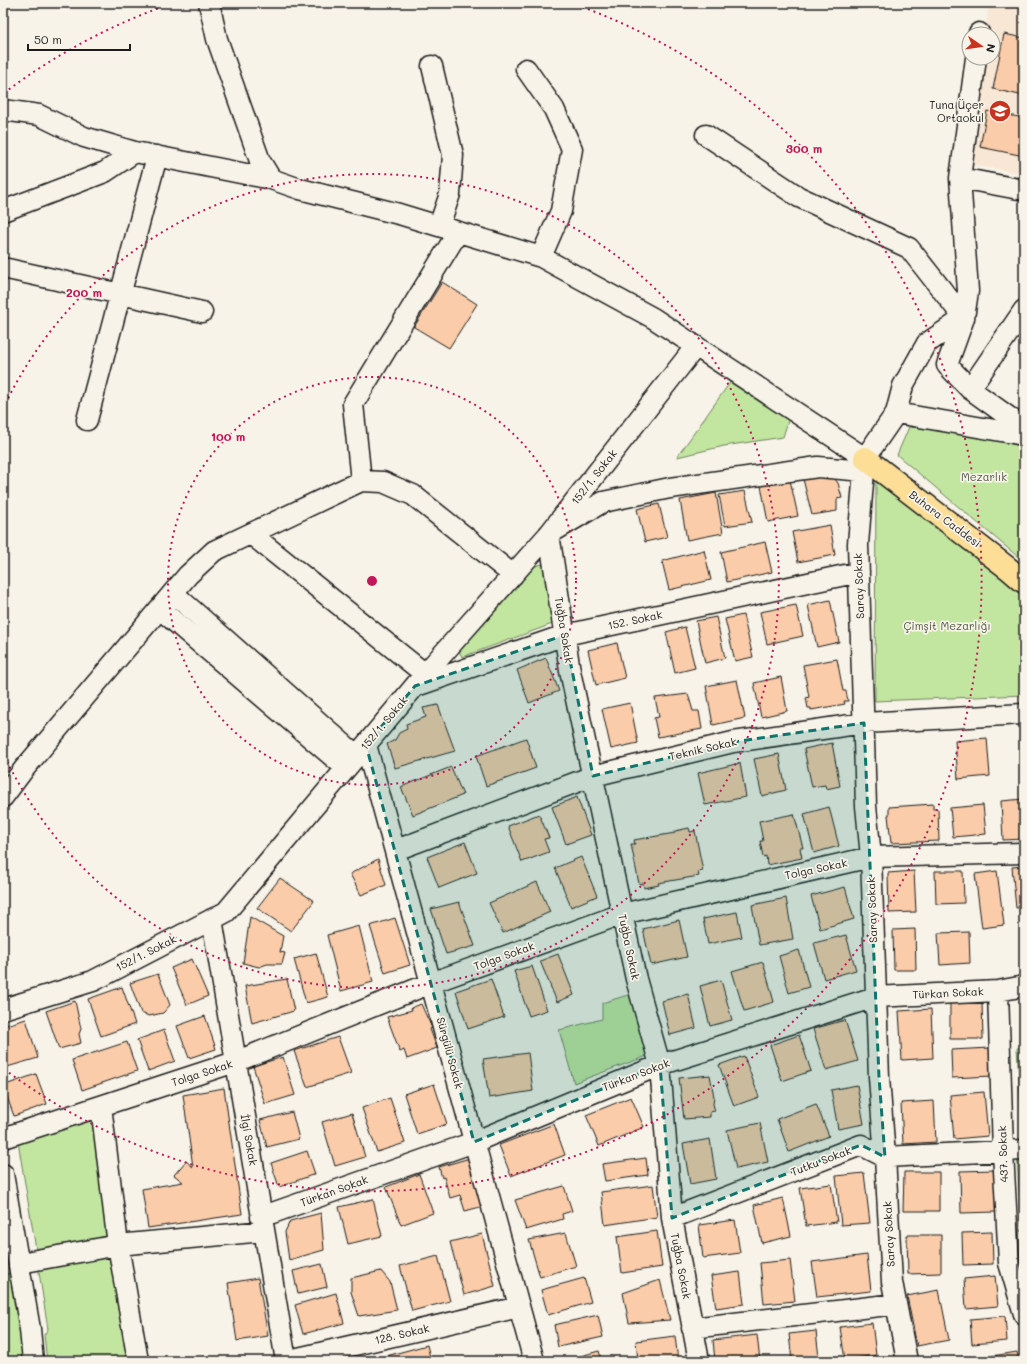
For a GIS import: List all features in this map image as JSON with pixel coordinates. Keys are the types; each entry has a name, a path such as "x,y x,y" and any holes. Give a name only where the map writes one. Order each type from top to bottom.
{"main road":[{"name":"Buhara Caddesi","path":"864,464 1024,582"}],"street":[{"path":"209,3 217,39 260,161 271,179"},
{"path":"432,66 454,155 450,194 439,226"},
{"path":"975,66 960,178 968,291 964,318 946,365 970,389 1024,428"},
{"path":"526,69 554,109 572,149 561,212 541,257"},
{"path":"3,110 39,115 84,137 135,152 271,179 439,226 541,257 653,318 696,346 864,464"},
{"path":"706,135 799,197 909,248 964,318"},
{"path":"3,211 105,172 135,152"},
{"path":"87,420 157,156"},
{"path":"960,178 1024,190"},
{"path":"361,481 352,404 458,232"},
{"path":"3,268 202,312"},
{"path":"970,389 1024,310"},
{"path":"864,464 896,413 903,386 927,343 964,318"},
{"name":"152/1. Sokak","path":"3,1009 93,981 226,912 420,680 548,534 696,346"},
{"path":"896,413 1024,435"},
{"path":"548,534 603,502 663,489 818,467 864,464"},
{"name":"Saray Sokak","path":"864,464 858,544 858,572 866,806 871,857 875,996 892,1282 907,1361"},
{"path":"3,797 24,769 188,575 214,551 361,481 383,482 413,495 513,575"},
{"path":"251,534 420,680"},
{"name":"Tuğba Sokak","path":"548,534 565,635 622,914 636,979 660,1065 672,1218 699,1361"},
{"name":"152. Sokak","path":"420,680 565,635 858,572"},
{"path":"173,593 356,756"},
{"path":"160,609 356,756"},
{"name":"Teknik Sokak","path":"396,850 593,776 733,742 864,723 1024,714"},
{"name":"Sürgülü Sokak","path":"356,756 396,850 534,1361"},
{"name":"Tolga Sokak","path":"3,1138 235,1062 431,983 622,914 871,857 1024,853"},
{"name":"İlgi Sokak","path":"212,920 285,1361"},
{"name":"Türkan Sokak","path":"20,1262 118,1245 263,1224 474,1142 660,1065 875,996 998,991 1024,986"},
{"name":"437. Sokak","path":"998,991 1003,1152 1016,1262 1024,1314"},
{"path":"101,1106 118,1245 138,1361"},
{"name":"Tutku Sokak","path":"672,1218 860,1145 885,1156 1024,1150"},
{"path":"3,1174 20,1262 33,1361"},
{"path":"692,1328 896,1304"},
{"name":"128. Sokak","path":"285,1361 519,1307"}],"highlighted area":[{"path":"565,635 593,776 733,742 864,723 879,1077 885,1157 861,1145 672,1218 660,1065 474,1142 366,745 415,686"}],"shaded area":[{"name":"Tuna Üçer Ortaokul","path":"989,3 1024,3 1024,174 968,164 981,66 1001,66 1001,26 986,26"}],"green space":[{"path":"731,381 789,418 783,437 724,446 677,457"},
{"name":"Mezarlık","path":"909,427 958,431 1024,447 1024,562 897,455"},
{"name":"Çimşit Mezarlığı","path":"876,480 1024,595 1024,695 875,701"},
{"path":"543,564 555,623 462,657 459,651 534,566"},
{"path":"631,994 647,1056 574,1083 559,1030 602,1019 602,1003"},
{"path":"1017,1048 1024,1048 1023,1143"},
{"path":"96,1117 110,1238 36,1249 18,1142"},
{"path":"1017,1158 1024,1158 1023,1253"},
{"path":"114,1257 131,1361 47,1361 44,1335 48,1329 39,1272 41,1267"},
{"path":"14,1273 25,1361 5,1361 3,1346 3,1274"}],"building":[{"path":"1004,34 1024,38 1024,96 993,89 998,66 1001,66 1001,49"},
{"path":"987,111 1024,118 1024,156 980,147"},
{"path":"442,282 477,304 449,348 414,327"},
{"path":"823,476 834,478 838,483 842,498 837,499 837,511 812,515 803,479"},
{"path":"790,480 798,516 768,522 761,486"},
{"path":"745,491 752,522 725,526 719,495"},
{"path":"716,493 723,533 687,540 680,500"},
{"path":"659,504 667,537 645,542 637,509"},
{"path":"830,525 835,555 798,562 792,532"},
{"path":"765,542 772,572 727,582 721,552"},
{"path":"704,550 711,580 669,590 662,561"},
{"path":"830,600 839,642 817,647 808,605"},
{"path":"796,605 803,636 767,644 760,612"},
{"path":"743,615 753,657 735,661 725,619"},
{"path":"716,617 725,658 705,663 696,621"},
{"path":"685,627 695,668 675,673 666,632"},
{"path":"617,643 625,678 596,685 588,650"},
{"path":"546,658 559,691 529,703 517,670"},
{"path":"837,659 843,691 846,691 848,701 844,701 845,704 811,710 811,708 808,708 806,698 809,697 803,665"},
{"path":"781,677 787,711 761,717 754,683"},
{"path":"737,680 745,718 713,725 706,686"},
{"path":"688,694 693,711 699,711 702,729 658,737 654,718 659,717 655,698"},
{"path":"630,703 638,743 611,749 602,709"},
{"path":"438,705 455,751 395,768 387,744 395,740 399,733 407,729 406,724 426,717 423,708"},
{"path":"526,738 536,768 486,786 476,756"},
{"path":"987,738 990,776 958,779 955,741"},
{"path":"832,743 840,786 826,789 825,785 812,787 804,749"},
{"path":"779,754 786,790 762,796 754,759"},
{"path":"740,763 746,797 705,805 698,773"},
{"path":"451,767 463,795 413,815 401,787"},
{"path":"577,797 591,835 566,844 552,807"},
{"path":"1024,799 1024,839 1003,840 1001,801"},
{"path":"933,804 933,809 938,809 939,841 891,843 888,815 889,807"},
{"path":"983,805 986,834 953,837 950,808"},
{"path":"829,807 839,846 814,853 804,814"},
{"path":"539,814 549,838 544,839 549,852 522,862 508,826"},
{"path":"794,814 803,848 800,848 802,858 767,865 766,856 763,857 760,841 763,841 759,821"},
{"path":"689,828 690,832 695,831 703,871 698,872 699,876 658,883 659,885 644,888 643,883 639,884 631,844 635,844 634,840 675,833 675,831"},
{"path":"465,842 477,873 439,888 427,857"},
{"path":"581,857 597,896 571,907 555,868"},
{"path":"378,859 386,885 361,895 350,874"},
{"path":"1024,866 1024,907 1016,908 1012,867"},
{"path":"914,871 916,912 889,913 888,873"},
{"path":"935,871 963,871 964,903 936,904"},
{"path":"997,871 1004,925 982,928 975,874"},
{"path":"280,878 314,901 291,931 257,908"},
{"path":"537,882 550,912 503,933 489,903"},
{"path":"845,887 854,919 820,929 811,896"},
{"path":"786,898 793,939 759,945 752,905"},
{"path":"459,902 475,946 446,954 431,909"},
{"path":"737,912 742,937 708,944 703,919"},
{"path":"250,917 283,936 280,952 285,953 282,964 267,964 259,967 243,963"},
{"path":"395,918 410,965 385,973 370,926"},
{"path":"679,920 687,957 651,965 643,929"},
{"path":"359,926 373,982 341,991 327,935"},
{"path":"915,929 916,970 894,970 893,930"},
{"path":"969,932 970,963 940,965 938,933"},
{"path":"846,935 856,970 824,979 814,943"},
{"path":"799,950 809,987 789,993 779,956"},
{"path":"316,953 328,997 306,1003 294,959"},
{"path":"558,954 574,995 557,1002 540,961"},
{"path":"192,959 208,996 187,1005 171,968"},
{"path":"763,962 774,1002 744,1011 732,971"},
{"path":"532,966 547,1010 529,1016 514,971"},
{"path":"158,974 170,1005 163,1013 149,1016 141,1013 130,983"},
{"path":"287,979 294,1011 252,1023 245,986"},
{"path":"491,979 504,1017 468,1029 456,991"},
{"path":"721,980 732,1020 710,1026 700,986"},
{"path":"122,987 135,1024 101,1036 88,999"},
{"path":"688,994 696,1028 670,1035 662,1001"},
{"path":"75,1001 81,1029 79,1034 81,1043 59,1049 46,1011"},
{"path":"982,1002 983,1039 950,1039 950,1003"},
{"path":"421,1004 432,1028 430,1029 437,1048 407,1059 404,1050 400,1052 387,1017 412,1010 411,1008"},
{"path":"931,1009 933,1058 902,1060 899,1011"},
{"path":"205,1016 216,1049 189,1058 177,1026"},
{"path":"26,1019 38,1058 7,1067 3,1053 3,1026"},
{"path":"845,1020 858,1061 826,1070 813,1029"},
{"path":"164,1030 175,1061 148,1071 137,1040"},
{"path":"799,1035 811,1071 782,1081 770,1045"},
{"path":"338,1037 351,1073 307,1087 294,1051"},
{"path":"127,1042 137,1071 82,1090 72,1060"},
{"path":"990,1048 992,1076 952,1078 951,1050"},
{"path":"528,1053 533,1091 489,1098 483,1059"},
{"path":"744,1056 759,1097 734,1106 719,1065"},
{"path":"283,1057 295,1095 265,1104 253,1066"},
{"path":"36,1074 47,1104 14,1116 3,1086"},
{"path":"710,1075 715,1111 710,1112 710,1117 684,1119 679,1078"},
{"path":"434,1084 447,1124 417,1134 404,1094"},
{"path":"857,1085 864,1124 838,1129 831,1090"},
{"path":"224,1088 242,1214 148,1228 142,1189 183,1182 174,1175 186,1161 193,1167 183,1095"},
{"path":"984,1092 988,1136 954,1139 950,1095"},
{"path":"631,1097 644,1127 599,1146 586,1115"},
{"path":"390,1098 405,1143 377,1152 362,1108"},
{"path":"934,1101 936,1142 903,1144 901,1103"},
{"path":"816,1104 829,1136 789,1152 777,1119"},
{"path":"292,1112 299,1139 267,1147 260,1120"},
{"path":"352,1113 365,1157 335,1166 322,1122"},
{"path":"760,1123 768,1162 736,1169 727,1130"},
{"path":"554,1124 565,1155 511,1176 499,1145"},
{"path":"710,1139 716,1179 690,1184 683,1144"},
{"path":"307,1151 315,1174 279,1187 271,1163"},
{"path":"470,1158 484,1206 465,1211 460,1195 450,1198 444,1177 442,1178 439,1167"},
{"path":"646,1158 648,1175 605,1181 602,1164"},
{"path":"995,1170 996,1212 961,1213 960,1171"},
{"path":"904,1172 939,1172 939,1211 903,1211"},
{"path":"864,1173 870,1223 841,1225 836,1176"},
{"path":"419,1174 433,1213 401,1225 386,1187"},
{"path":"831,1184 837,1222 806,1226 800,1188"},
{"path":"653,1185 657,1217 605,1225 601,1192"},
{"path":"564,1186 572,1211 562,1214 563,1219 526,1230 515,1200"},
{"path":"783,1198 791,1236 762,1243 754,1205"},
{"path":"373,1199 382,1236 348,1244 339,1207"},
{"path":"321,1213 324,1250 289,1260 285,1232 290,1221"},
{"path":"735,1220 740,1253 703,1258 699,1225"},
{"path":"657,1231 662,1267 622,1273 617,1237"},
{"path":"992,1232 993,1264 963,1265 962,1233"},
{"path":"566,1233 576,1266 540,1277 529,1240"},
{"path":"482,1234 495,1286 464,1295 450,1242"},
{"path":"907,1235 941,1235 941,1273 908,1274"},
{"path":"867,1255 871,1291 817,1297 812,1262"},
{"path":"438,1256 450,1301 412,1311 400,1266"},
{"path":"790,1260 795,1301 764,1304 760,1263"},
{"path":"322,1264 327,1287 298,1294 293,1271"},
{"path":"381,1271 390,1282 397,1310 359,1316 351,1292 351,1278"},
{"path":"740,1272 744,1304 716,1308 711,1276"},
{"path":"995,1276 998,1306 966,1309 964,1279"},
{"path":"258,1278 268,1336 237,1341 228,1283"},
{"path":"584,1278 591,1302 548,1315 541,1290"},
{"path":"660,1280 670,1320 629,1323 623,1293"},
{"path":"939,1290 949,1340 917,1346 907,1296"},
{"path":"336,1293 344,1323 303,1334 295,1305"},
{"path":"598,1315 603,1337 558,1347 554,1325"},
{"path":"1005,1316 1007,1341 972,1344 970,1319"},
{"path":"872,1323 876,1355 845,1360 840,1327"},
{"path":"816,1331 819,1358 792,1361 789,1334"},
{"path":"757,1335 760,1361 715,1361 713,1340"},
{"path":"675,1336 678,1361 638,1361 636,1341"},
{"path":"427,1345 431,1361 380,1361 379,1358"},
{"path":"599,1351 602,1361 562,1361"},
{"path":"1017,1352 1019,1361 987,1361 986,1357"},
{"path":"963,1357 963,1361 922,1361"}],"place":[{"name":"Tuna Üçer Ortaokul","path":"1000,111"}]}
